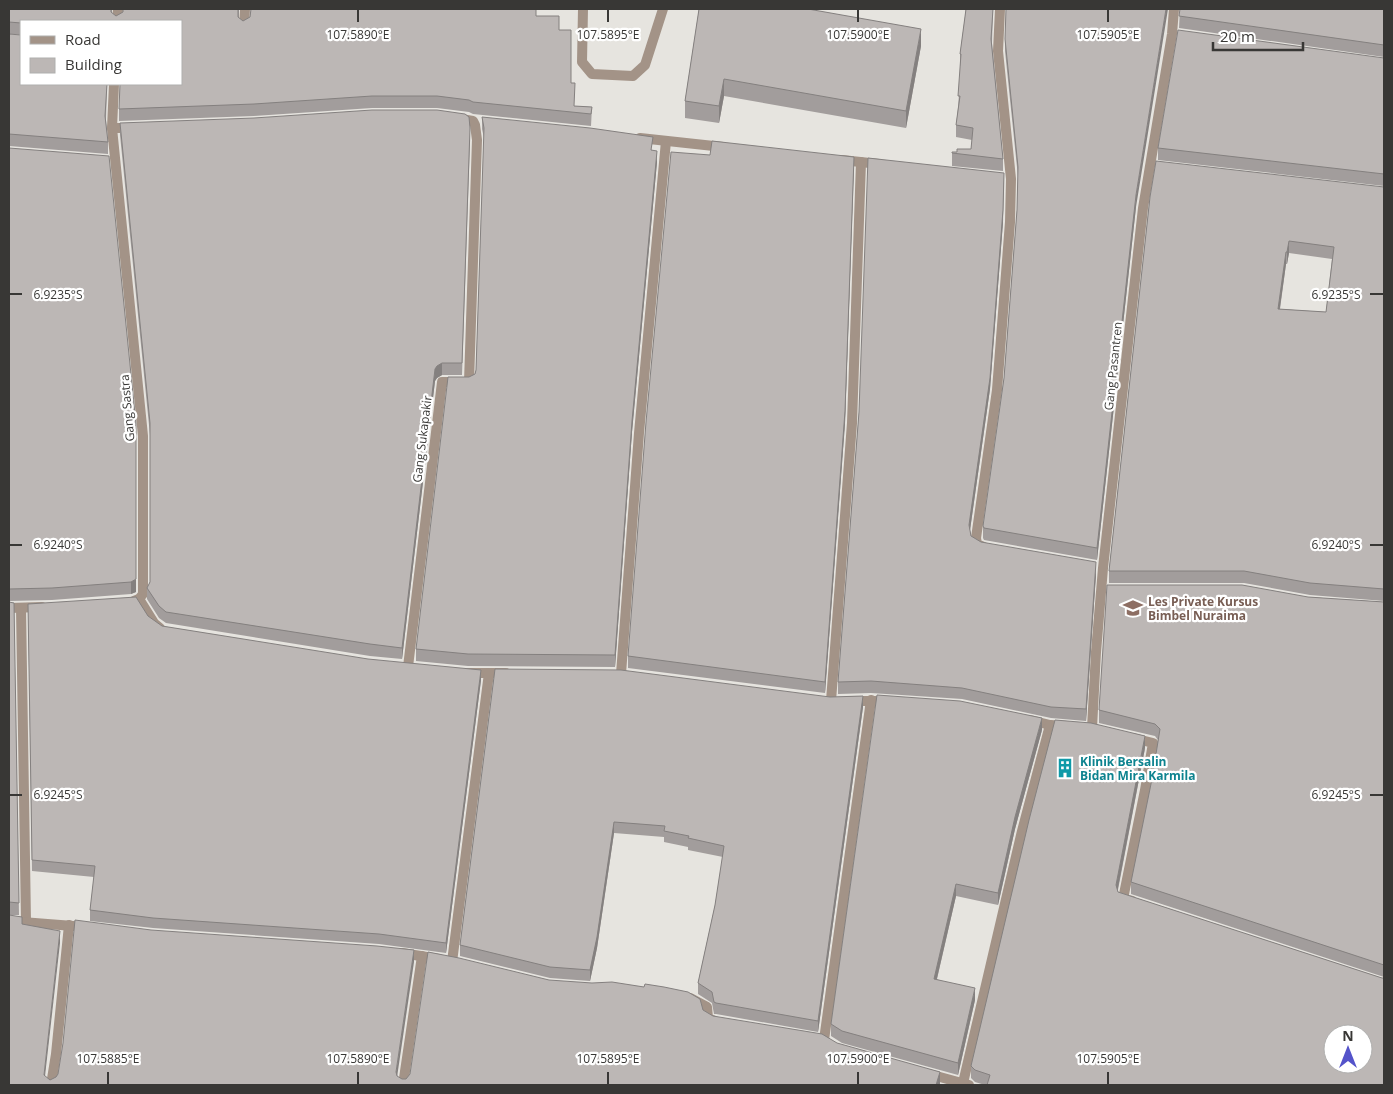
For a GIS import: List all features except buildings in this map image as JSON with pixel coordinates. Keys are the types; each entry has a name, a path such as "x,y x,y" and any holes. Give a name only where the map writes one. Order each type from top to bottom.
{"street":[{"path":"244,26 245,9"},
{"path":"582,9 582,62 592,74 633,76 645,65 663,9"},
{"path":"990,548 977,544 976,538 997,390 1010,222 998,51 1000,9"},
{"name":"Gang Pasantren","path":"1050,725 1088,728 1096,652 1107,590 1099,567 1143,208 1155,167 1177,35 1174,9"},
{"name":"Gang Sastra","path":"114,85 111,162 143,436 144,564 143,594 139,598"},
{"name":"Gang Sukapakir","path":"407,667 442,382 469,382 477,140 475,125 478,122 444,116"},
{"path":"112,128 141,127"},
{"path":"627,137 734,148"},
{"path":"620,674 638,434 666,141"},
{"path":"832,159 890,165"},
{"path":"861,162 852,423 827,700 901,702"},
{"path":"123,602 139,598 154,623 163,630 172,631"},
{"path":"9,608 52,607"},
{"path":"21,608 26,922"},
{"path":"460,672 517,673"},
{"path":"396,953 456,962 489,673"},
{"path":"823,1041 871,700"},
{"path":"922,1072 949,1082 966,1084 1022,831 1050,725 1018,717"},
{"path":"1127,736 1153,743 1123,899 1142,905"},
{"path":"9,920 96,928"},
{"path":"51,1085 56,1054 69,925"},
{"path":"403,1085 422,956"},
{"path":"682,996 708,1007 710,1019 723,1022"}],"place":[{"name":"Les Private Kursus Bimbel Nuraima","path":"1133,608"},
{"name":"Klinik Bersalin Bidan Mira Karmila","path":"1065,768"}]}
